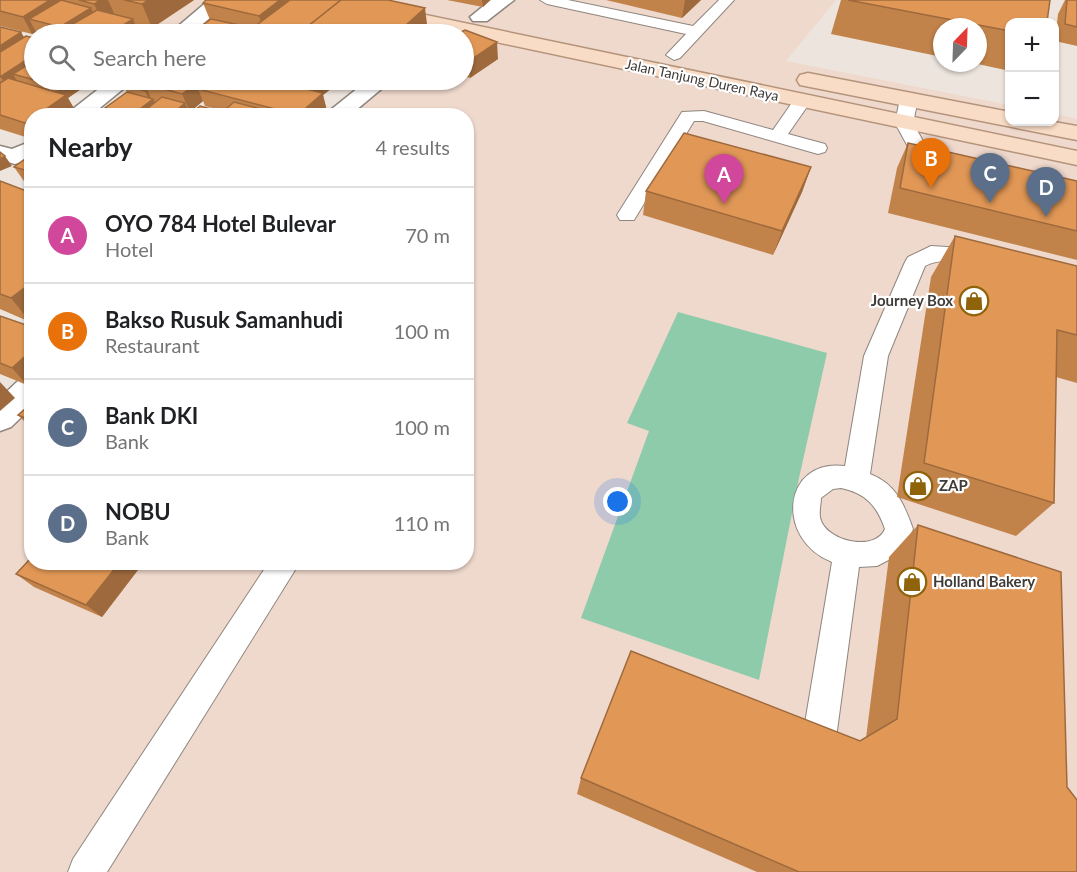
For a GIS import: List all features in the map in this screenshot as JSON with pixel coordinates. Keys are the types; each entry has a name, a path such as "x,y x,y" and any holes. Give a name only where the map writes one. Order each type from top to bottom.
{"main road":[{"name":"Jalan Tanjung Duren Raya","path":"327,0 421,24"},
{"name":"Jalan Tanjung Duren Raya","path":"397,0 1005,118"},
{"name":"Jalan Tanjung Duren Raya","path":"474,36 1077,158"},
{"path":"1041,126 1077,133"}],"street":[{"path":"191,24 221,0"},
{"path":"480,17 504,0"},
{"path":"86,108 110,90"},
{"path":"344,108 368,90"},
{"path":"0,153 15,157 24,152"},
{"path":"0,418 24,395"}],"lane":[{"path":"547,0 695,31"},
{"path":"674,55 727,0"},
{"path":"909,99 904,123 921,154 958,165"},
{"path":"777,137 802,101"},
{"path":"627,215 688,116 704,116 818,148"},
{"path":"856,479 876,356 916,262 931,253 975,254 998,260"},
{"path":"828,478 856,479 884,496 898,522 896,536 889,546 878,554 862,557 847,554 826,544 810,527 805,515 808,492 828,478"},
{"path":"817,753 847,554"},
{"path":"86,872 281,570"}],"shaded area":[{"path":"50,0 836,0 786,61 1005,104 1005,126 1059,126 1059,115 1077,119 1077,872 0,872 0,404 24,382 24,570 474,570 474,108 344,108 368,90 474,90 474,24 161,24"}],"green space":[{"path":"678,312 827,353 799,478 759,680 581,618 649,431 627,423"}],"building":[{"path":"0,0 50,0 23,17 0,11"},
{"path":"61,0 91,8 65,24 48,24 29,19"},
{"path":"79,0 100,0 94,4"},
{"path":"124,0 149,0 142,4"},
{"path":"206,0 280,0 259,16 203,3"},
{"path":"290,0 341,0 311,24 258,24"},
{"path":"341,0 388,0 425,8 407,24 311,24"},
{"path":"848,0 1050,0 1048,18 1005,18 1005,30 987,27 987,18 942,18"},
{"path":"1067,0 1077,0 1077,27 1065,24"},
{"path":"97,10 133,19 125,24 73,24"},
{"path":"211,19 235,24 204,24"},
{"path":"0,27 21,32 0,46"},
{"path":"474,33 497,42 474,58"},
{"path":"24,37 24,61 0,77 0,52"},
{"path":"24,67 24,77 13,74"},
{"path":"8,78 24,83 24,90 49,90 66,95 47,108 24,108 24,123 0,115 0,83"},
{"path":"167,90 188,90 182,94"},
{"path":"202,90 311,90 323,93 306,108 271,108"},
{"path":"127,92 153,99 141,108 105,108"},
{"path":"162,97 185,103 179,108 148,108"},
{"path":"234,102 257,108 227,108"},
{"path":"684,133 811,167 782,231 646,191"},
{"path":"908,143 1077,181 1077,231 900,188"},
{"path":"24,160 24,170 14,167"},
{"path":"0,181 24,190 24,288 11,298 0,294"},
{"path":"955,236 1077,266 1077,335 1057,330 1054,503 924,463"},
{"path":"0,316 24,324 24,357 12,368 0,363"},
{"path":"24,410 24,418 18,415"},
{"path":"918,525 1061,572 1067,787 1077,800 1077,872 799,872 581,778 631,651 860,741 897,719"},
{"path":"24,566 24,570 114,570 86,605 16,574"}],"place":[{"name":"Bakso Rusuk Samanhudi","path":"931,188"},
{"name":"Bank DKI","path":"990,203"},
{"name":"OYO 784 Hotel Bulevar","path":"724,204"},
{"name":"NOBU","path":"1046,217"},
{"name":"Journey Box","path":"974,301"},
{"name":"ZAP","path":"918,486"},
{"name":"Holland Bakery","path":"912,582"}]}
